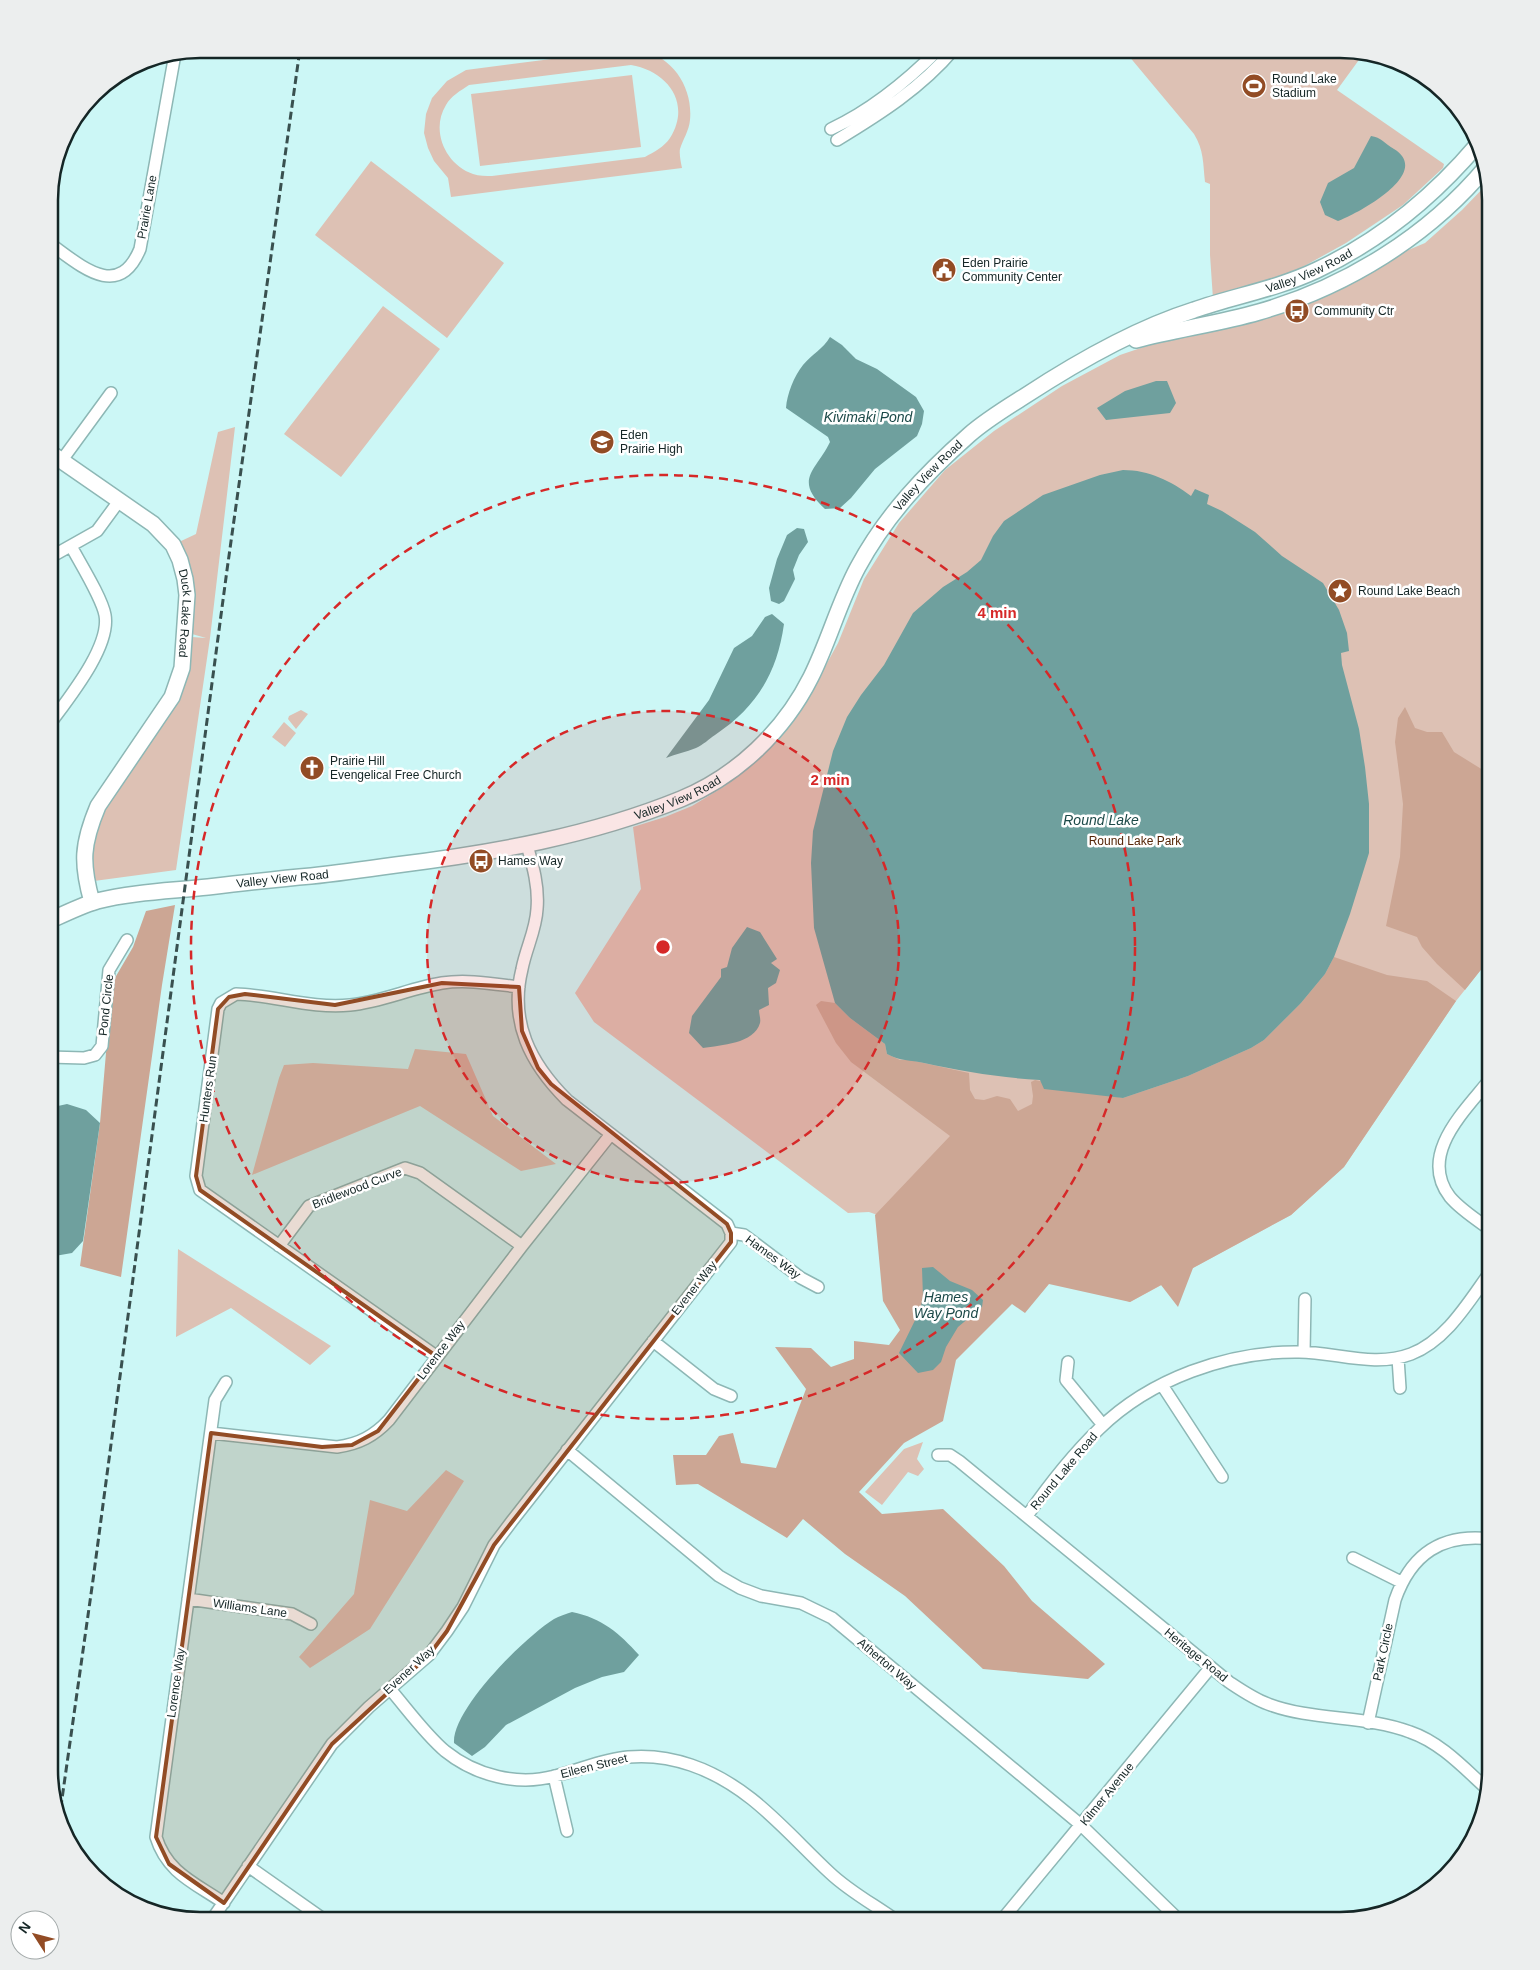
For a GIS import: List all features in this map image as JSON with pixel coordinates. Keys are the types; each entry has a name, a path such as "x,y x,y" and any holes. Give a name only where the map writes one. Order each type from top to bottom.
{"street":[{"path":"831,129 878,102 897,88 929,58"},
{"path":"837,140 885,111 912,90 946,58"},
{"name":"Prairie Lane","path":"58,249 97,275 108,277 120,274 136,259 140,249 174,60"},
{"name":"Valley View Road","path":"58,917 92,902 135,894 311,876 470,856 527,845 592,828 680,800 710,785 749,756 784,719 803,692 841,602 859,565 894,511 922,478 989,419 1071,367 1160,322 1286,282 1325,266 1362,246 1404,217 1440,185 1473,149"},
{"name":"Valley View Road","path":"1110,347 1166,332 1259,312 1333,284 1364,268 1416,234 1457,198 1480,173"},
{"path":"58,453 111,393"},
{"name":"Duck Lake Road","path":"58,458 153,524 173,545 180,560 187,595 182,668 172,697 98,806 92,821 86,842 84,861 86,882 92,902"},
{"path":"58,553 97,531 119,501"},
{"path":"58,712 90,668 105,624 102,606 71,546"},
{"name":"Hames Way","path":"527,845 536,878 538,908 534,929 522,968 519,986 519,1010 522,1031 538,1068 567,1100 727,1224 732,1232 744,1235 801,1278 818,1287"},
{"name":"Pond Circle","path":"58,1057 84,1058 95,1055 102,1046 109,970 127,940"},
{"name":"Hunters Run","path":"436,1356 200,1190 196,1176 218,1009 221,1004 236,994 335,1006 363,1002 442,983 458,982 519,986"},
{"path":"1482,1090 1443,1143 1439,1156 1439,1171 1442,1184 1450,1196 1459,1206 1482,1223"},
{"name":"Lorence Way","path":"212,1433 322,1447 352,1445 366,1440 389,1420 436,1356 611,1134"},
{"name":"Bridlewood Curve","path":"279,1246 309,1206 405,1168 420,1173 522,1246"},
{"name":"Evener Way","path":"218,1912 332,1744 356,1719 429,1654 447,1632 463,1607 494,1545 731,1242 732,1232"},
{"name":"Round Lake Road","path":"1027,1516 1076,1454 1103,1426 1124,1409 1162,1385 1204,1367 1232,1359 1261,1354 1304,1352 1373,1360 1398,1358 1428,1346 1444,1332 1482,1283"},
{"path":"1304,1352 1305,1299"},
{"path":"652,1341 714,1389 732,1396"},
{"path":"1398,1358 1400,1388"},
{"name":"Round Lake Road","path":"1068,1362 1066,1380 1103,1426"},
{"name":"Lorence Way","path":"224,1903 169,1864 159,1848 156,1837 215,1400 226,1382"},
{"path":"1162,1385 1222,1477"},
{"name":"Atherton Way","path":"567,1450 719,1576 740,1588 761,1596 801,1603 832,1618 1081,1825 1171,1912"},
{"name":"Heritage Road","path":"938,1455 950,1455 959,1461 1248,1695 1269,1704 1291,1710 1411,1732 1452,1757 1481,1784"},
{"name":"Park Circle","path":"1368,1723 1395,1600 1401,1582 1420,1558 1433,1548 1465,1538 1482,1539"},
{"path":"1353,1558 1401,1582"},
{"name":"Williams Lane","path":"188,1599 292,1614 311,1624"},
{"name":"Kilmer Avenue","path":"1009,1912 1212,1667"},
{"name":"Eileen Street","path":"390,1689 445,1751 481,1772 500,1778 541,1779 604,1761 650,1756 672,1759 720,1777 751,1798 786,1828 831,1875 884,1912"},
{"path":"554,1776 566,1831"},
{"path":"248,1866 313,1912"}],"highlighted area":[{"path":"442,983 519,987 522,1031 538,1068 551,1084 727,1224 731,1233 731,1242 494,1545 447,1631 429,1655 332,1744 224,1903 169,1864 156,1837 211,1433 322,1447 352,1445 378,1431 436,1356 200,1190 196,1176 218,1009 229,997 245,994 335,1005"}],"green space":[{"path":"560,58 660,58 672,67 679,76 685,86 688,97 690,120 680,149 682,168 451,197 448,178 434,161 424,133 426,114 432,98 447,81 466,70","holes":["631,65 644,68 655,74 672,91 677,101 678,113 676,125 668,141 645,157 485,176 463,170 448,155 443,146 440,136 441,115 450,99 469,85"]},
{"path":"1131,58 1360,59 1337,90 1444,164 1443,168 1403,205 1346,243 1290,274 1213,299 1210,255 1210,184 1205,182 1200,146 1194,134"},
{"path":"632,75 641,147 480,166 471,94"},
{"path":"371,161 504,263 447,338 315,235"},
{"name":"Round Lake Park","path":"1481,190 1482,968 1456,1001 1344,1167 1291,1215 1130,1302 869,1212 848,1213 594,1022 575,993 641,889 633,827 692,806 725,786 756,761 787,729 810,694 838,643 864,579 899,523 945,470 994,431 1062,386 1120,355 1182,334 1253,322 1298,307 1348,285 1406,251 1425,243"},
{"path":"383,306 440,349 341,477 284,434"},
{"path":"235,427 210,638 176,870 94,881 90,846 110,799 176,703 192,637 206,638 192,634 192,575 179,542 196,534 218,432"},
{"path":"301,710 308,714 296,729 288,719 289,716"},
{"path":"284,722 296,733 285,747 272,737"},
{"path":"415,1049 466,1054 493,1116 556,1164 521,1171 420,1106 252,1175 284,1065 313,1063 408,1069"},
{"path":"178,1249 331,1346 310,1365 231,1308 176,1337"},
{"path":"923,1442 917,1459 924,1469 918,1476 908,1472 882,1505 865,1492 904,1449"},
{"path":"446,1470 464,1481 370,1629 310,1668 299,1657 354,1594 370,1500 407,1511"}],"shaded area":[{"path":"1405,707 1415,728 1427,732 1442,732 1454,752 1482,769 1482,968 1465,990 1437,964 1422,947 1417,937 1386,926 1400,857 1403,804 1395,742 1398,718"},
{"path":"175,905 121,1277 80,1266 100,1123 112,983 133,947 146,911"},
{"path":"1334,957 1387,975 1427,981 1456,1001 1344,1167 1291,1215 1193,1268 1178,1307 1161,1285 1130,1302 1049,1284 1025,1313 1012,1304 956,1360 943,1421 904,1443 859,1492 882,1514 943,1509 1004,1566 1032,1601 1105,1664 1088,1679 983,1669 905,1596 845,1554 803,1519 787,1538 698,1484 676,1485 673,1455 706,1455 719,1436 733,1433 741,1463 776,1468 806,1389 775,1347 811,1348 831,1367 854,1359 854,1341 889,1345 900,1330 883,1301 875,1215 950,1136 851,1062 836,1043 816,1005 821,1001 835,1003 850,1018 885,1044 887,1054 900,1060 910,1060 969,1073 970,1090 975,1099 984,1100 997,1096 1010,1099 1018,1111 1032,1104 1031,1082 1035,1080 1123,1098 1188,1076 1251,1048 1264,1040 1301,1003 1325,974"}],"water":[{"path":"1371,136 1383,141 1404,159 1405,169 1399,180 1389,191 1348,217 1338,221 1325,215 1320,202 1328,183 1354,168"},
{"name":"Kivimaki Pond","path":"830,337 842,345 856,359 877,369 916,397 924,411 922,424 917,436 875,469 851,498 840,508 825,509 815,499 810,490 809,482 810,475 830,442 828,437 786,408 789,391 800,369"},
{"path":"1156,381 1167,381 1176,403 1170,413 1106,420 1097,408 1125,391"},
{"name":"Round Lake","path":"1123,470 1142,472 1159,477 1191,496 1195,489 1209,495 1207,504 1222,511 1255,532 1282,556 1323,583 1339,610 1347,633 1349,651 1341,653 1342,665 1359,729 1365,767 1369,804 1369,853 1334,957 1325,974 1301,1003 1264,1040 1251,1048 1188,1076 1123,1098 1044,1089 1040,1080 982,1074 896,1058 887,1054 885,1044 850,1018 835,1003 814,928 811,863 813,831 833,751 847,717 884,665 913,613 943,587 967,572 981,560 993,536 1004,521 1043,495 1100,475"},
{"path":"797,528 804,529 808,542 799,555 793,570 795,579 784,601 779,604 771,601 769,588 777,559 787,535"},
{"path":"772,614 784,624 776,658 763,687 743,713 730,724 701,745 666,758 709,700 734,648 752,636 765,617"},
{"path":"747,927 760,932 777,959 771,963 780,970 776,983 768,988 769,1005 759,1010 760,1023 757,1030 751,1035 736,1042 703,1048 689,1033 692,1016 721,977 721,969 727,967 732,948"},
{"path":"67,1104 86,1110 100,1123 83,1241 72,1253 58,1255 58,1106"},
{"name":"Hames Way Pond","path":"933,1267 950,1281 972,1290 983,1300 982,1307 958,1327 946,1347 941,1362 933,1370 918,1373 899,1353 920,1310 923,1297 922,1268"},
{"path":"572,1612 601,1622 639,1655 624,1672 602,1677 575,1688 506,1725 485,1747 472,1756 454,1743 457,1729 465,1712 492,1675 541,1628 556,1618"}],"railway":[{"path":"61,1803 93,1580 227,570 299,58"}],"place":[{"name":"Round Lake Stadium","path":"1254,86"},
{"name":"Eden Prairie Community Center","path":"944,270"},
{"name":"Community Ctr","path":"1297,311"},
{"name":"Eden Prairie High","path":"602,442"},
{"name":"Round Lake Beach","path":"1340,591"},
{"name":"Prairie Hill Evengelical Free Church","path":"312,768"},
{"name":"Hames Way","path":"481,861"}]}
